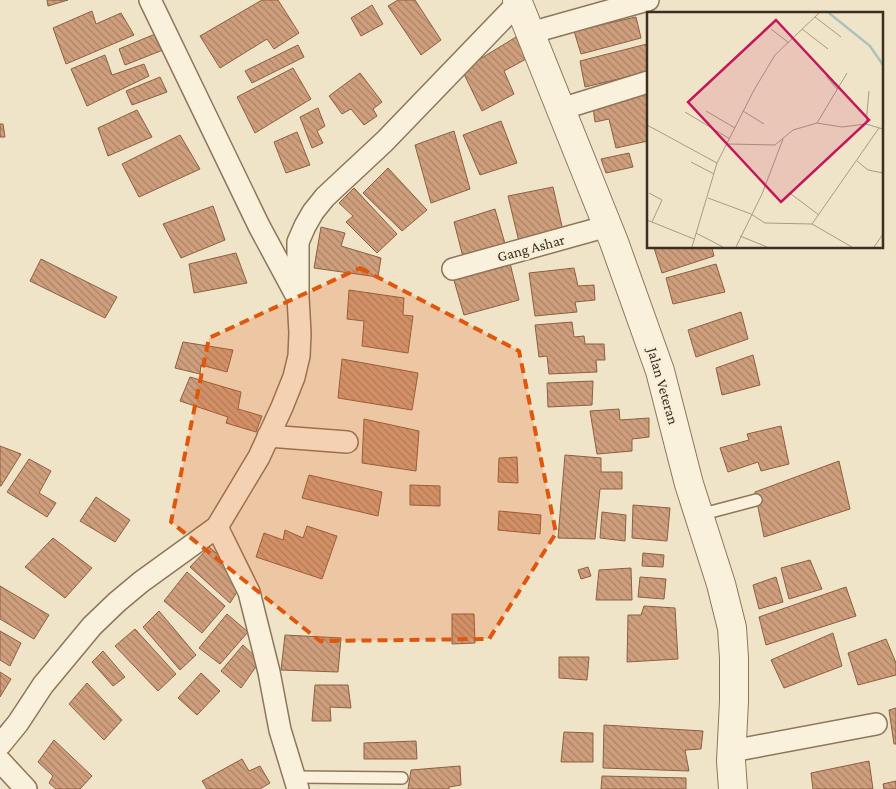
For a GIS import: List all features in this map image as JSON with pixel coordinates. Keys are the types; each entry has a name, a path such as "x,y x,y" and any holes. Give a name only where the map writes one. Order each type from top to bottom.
{"street":[{"path":"150,0 259,226 298,297"},
{"path":"530,33 648,0"},
{"path":"0,745 18,724 43,685 92,626 141,582 218,527 259,457 294,377 300,333 298,242 313,212 325,197 385,140 518,2"},
{"name":"Jalan Veteran","path":"518,2 608,226 660,371 689,484 721,584 732,628 734,658 733,789"},
{"path":"561,109 647,82"},
{"name":"Gang Ashar","path":"453,269 608,226"},
{"path":"268,436 347,442"},
{"path":"218,527 250,592 280,730 296,783"},
{"path":"732,751 876,724"},
{"path":"0,761 26,789"}],"lane":[{"path":"699,516 756,500"},
{"path":"296,783 402,778"}],"highlighted area":[{"path":"360,268 519,351 556,533 489,639 320,641 171,522 209,338"}],"building":[{"path":"47,0 68,0 48,6"},
{"path":"262,0 278,0 299,33 274,49 267,39 220,68 200,36"},
{"path":"398,0 415,0 441,40 421,55 388,6"},
{"path":"372,5 383,24 361,36 351,18"},
{"path":"92,11 96,24 121,13 134,35 66,64 53,28"},
{"path":"636,17 641,38 581,54 574,31"},
{"path":"155,34 163,50 125,65 119,49"},
{"path":"516,37 528,58 504,71 514,94 482,111 462,70"},
{"path":"647,44 647,72 585,87 580,61"},
{"path":"298,45 304,57 252,83 245,71"},
{"path":"105,55 112,75 144,64 149,76 87,106 71,69"},
{"path":"293,68 311,99 255,133 237,97"},
{"path":"360,73 382,102 373,109 377,116 364,125 351,109 342,114 329,96"},
{"path":"160,77 167,92 132,105 126,91"},
{"path":"647,87 647,141 616,148 609,119 595,122 592,100"},
{"path":"318,108 325,126 317,131 323,143 312,148 300,117"},
{"path":"137,110 152,137 108,156 98,128"},
{"path":"501,121 517,163 480,175 463,135"},
{"path":"0,124 3,124 5,137 0,137"},
{"path":"454,131 470,189 431,203 415,145"},
{"path":"297,132 310,165 286,173 274,142"},
{"path":"180,135 200,169 139,197 122,164"},
{"path":"629,153 633,167 606,173 601,159"},
{"path":"388,168 427,210 402,231 363,193"},
{"path":"553,187 564,235 520,246 508,196"},
{"path":"354,188 397,234 377,253 346,222 353,216 339,203"},
{"path":"213,206 225,240 181,258 163,224"},
{"path":"495,209 508,254 464,261 454,222"},
{"path":"321,227 345,233 341,246 381,258 378,277 314,268"},
{"path":"654,249 712,249 714,256 662,273"},
{"path":"236,253 247,283 194,293 189,264"},
{"path":"41,259 117,297 105,318 30,281"},
{"path":"510,263 519,300 464,315 453,277"},
{"path":"716,264 725,292 673,304 666,278"},
{"path":"574,268 578,286 594,285 595,300 575,302 577,312 535,316 529,273"},
{"path":"349,290 404,298 403,315 413,316 408,353 362,346 364,321 347,319"},
{"path":"741,312 748,339 696,357 688,330"},
{"path":"572,322 574,337 584,336 585,344 604,344 605,360 596,360 597,372 549,374 547,356 539,357 535,325"},
{"path":"183,342 233,350 227,372 201,365 200,374 175,368"},
{"path":"753,355 760,385 722,395 716,368"},
{"path":"342,359 418,373 412,410 338,398"},
{"path":"190,377 241,392 238,409 262,416 256,432 226,423 228,417 180,401"},
{"path":"593,381 592,405 548,407 547,383"},
{"path":"619,409 620,420 649,418 649,437 632,439 632,451 597,454 590,411"},
{"path":"364,419 419,431 416,471 362,463"},
{"path":"781,426 789,464 761,471 758,462 728,472 720,448 749,440 747,434"},
{"path":"0,446 21,454 1,486 0,486"},
{"path":"565,455 601,458 601,472 622,472 622,489 600,489 595,539 558,538"},
{"path":"517,457 518,483 498,482 499,458"},
{"path":"29,459 51,471 39,493 56,503 47,517 7,492"},
{"path":"839,461 850,509 764,537 755,492"},
{"path":"309,475 382,492 378,516 302,498"},
{"path":"410,485 440,486 440,506 410,505"},
{"path":"96,497 130,520 115,542 80,521"},
{"path":"633,505 670,508 667,541 632,538"},
{"path":"499,511 541,515 540,534 498,530"},
{"path":"602,512 626,515 625,541 600,538"},
{"path":"307,526 337,536 322,579 256,557 264,533 283,540 285,530 303,538"},
{"path":"53,538 92,568 65,598 25,567"},
{"path":"209,547 227,562 237,592 230,603 190,567"},
{"path":"643,553 664,555 663,567 642,566"},
{"path":"810,560 822,589 789,599 781,568"},
{"path":"588,567 591,576 581,579 578,570"},
{"path":"631,568 632,600 596,600 599,570"},
{"path":"187,572 225,606 202,633 164,601"},
{"path":"640,577 666,579 664,599 638,597"},
{"path":"776,577 783,602 759,609 753,585"},
{"path":"0,586 49,615 34,639 0,619"},
{"path":"846,587 856,616 766,645 759,617"},
{"path":"644,606 675,608 678,659 627,662 628,615 641,615"},
{"path":"159,611 196,655 180,670 143,627"},
{"path":"227,614 248,632 220,664 199,648"},
{"path":"452,614 474,614 475,643 452,644"},
{"path":"135,629 176,674 158,691 115,646"},
{"path":"0,631 21,643 10,666 0,660"},
{"path":"833,633 842,666 784,688 771,660"},
{"path":"285,635 341,638 338,672 281,670"},
{"path":"886,639 896,663 896,675 858,685 848,653"},
{"path":"243,645 260,661 241,688 221,671"},
{"path":"103,651 125,677 113,686 92,662"},
{"path":"559,657 589,657 587,680 559,678"},
{"path":"0,672 11,679 0,697"},
{"path":"201,673 220,691 197,715 178,698"},
{"path":"87,683 122,720 104,740 69,704"},
{"path":"315,685 348,685 351,708 330,707 331,721 312,721"},
{"path":"896,708 896,744 894,744 889,710"},
{"path":"604,725 703,731 701,749 685,750 689,771 603,768"},
{"path":"564,732 593,733 593,762 561,762"},
{"path":"54,740 92,776 80,789 56,789 49,783 53,776 38,762"},
{"path":"416,741 417,759 364,759 364,743"},
{"path":"242,759 249,771 260,766 270,783 260,789 207,789 202,781"},
{"path":"869,761 873,789 813,789 811,773"},
{"path":"460,766 461,785 449,787 449,789 408,789 411,770"},
{"path":"602,776 686,778 686,789 601,789"},
{"path":"896,781 896,789 884,789 883,784"}]}
